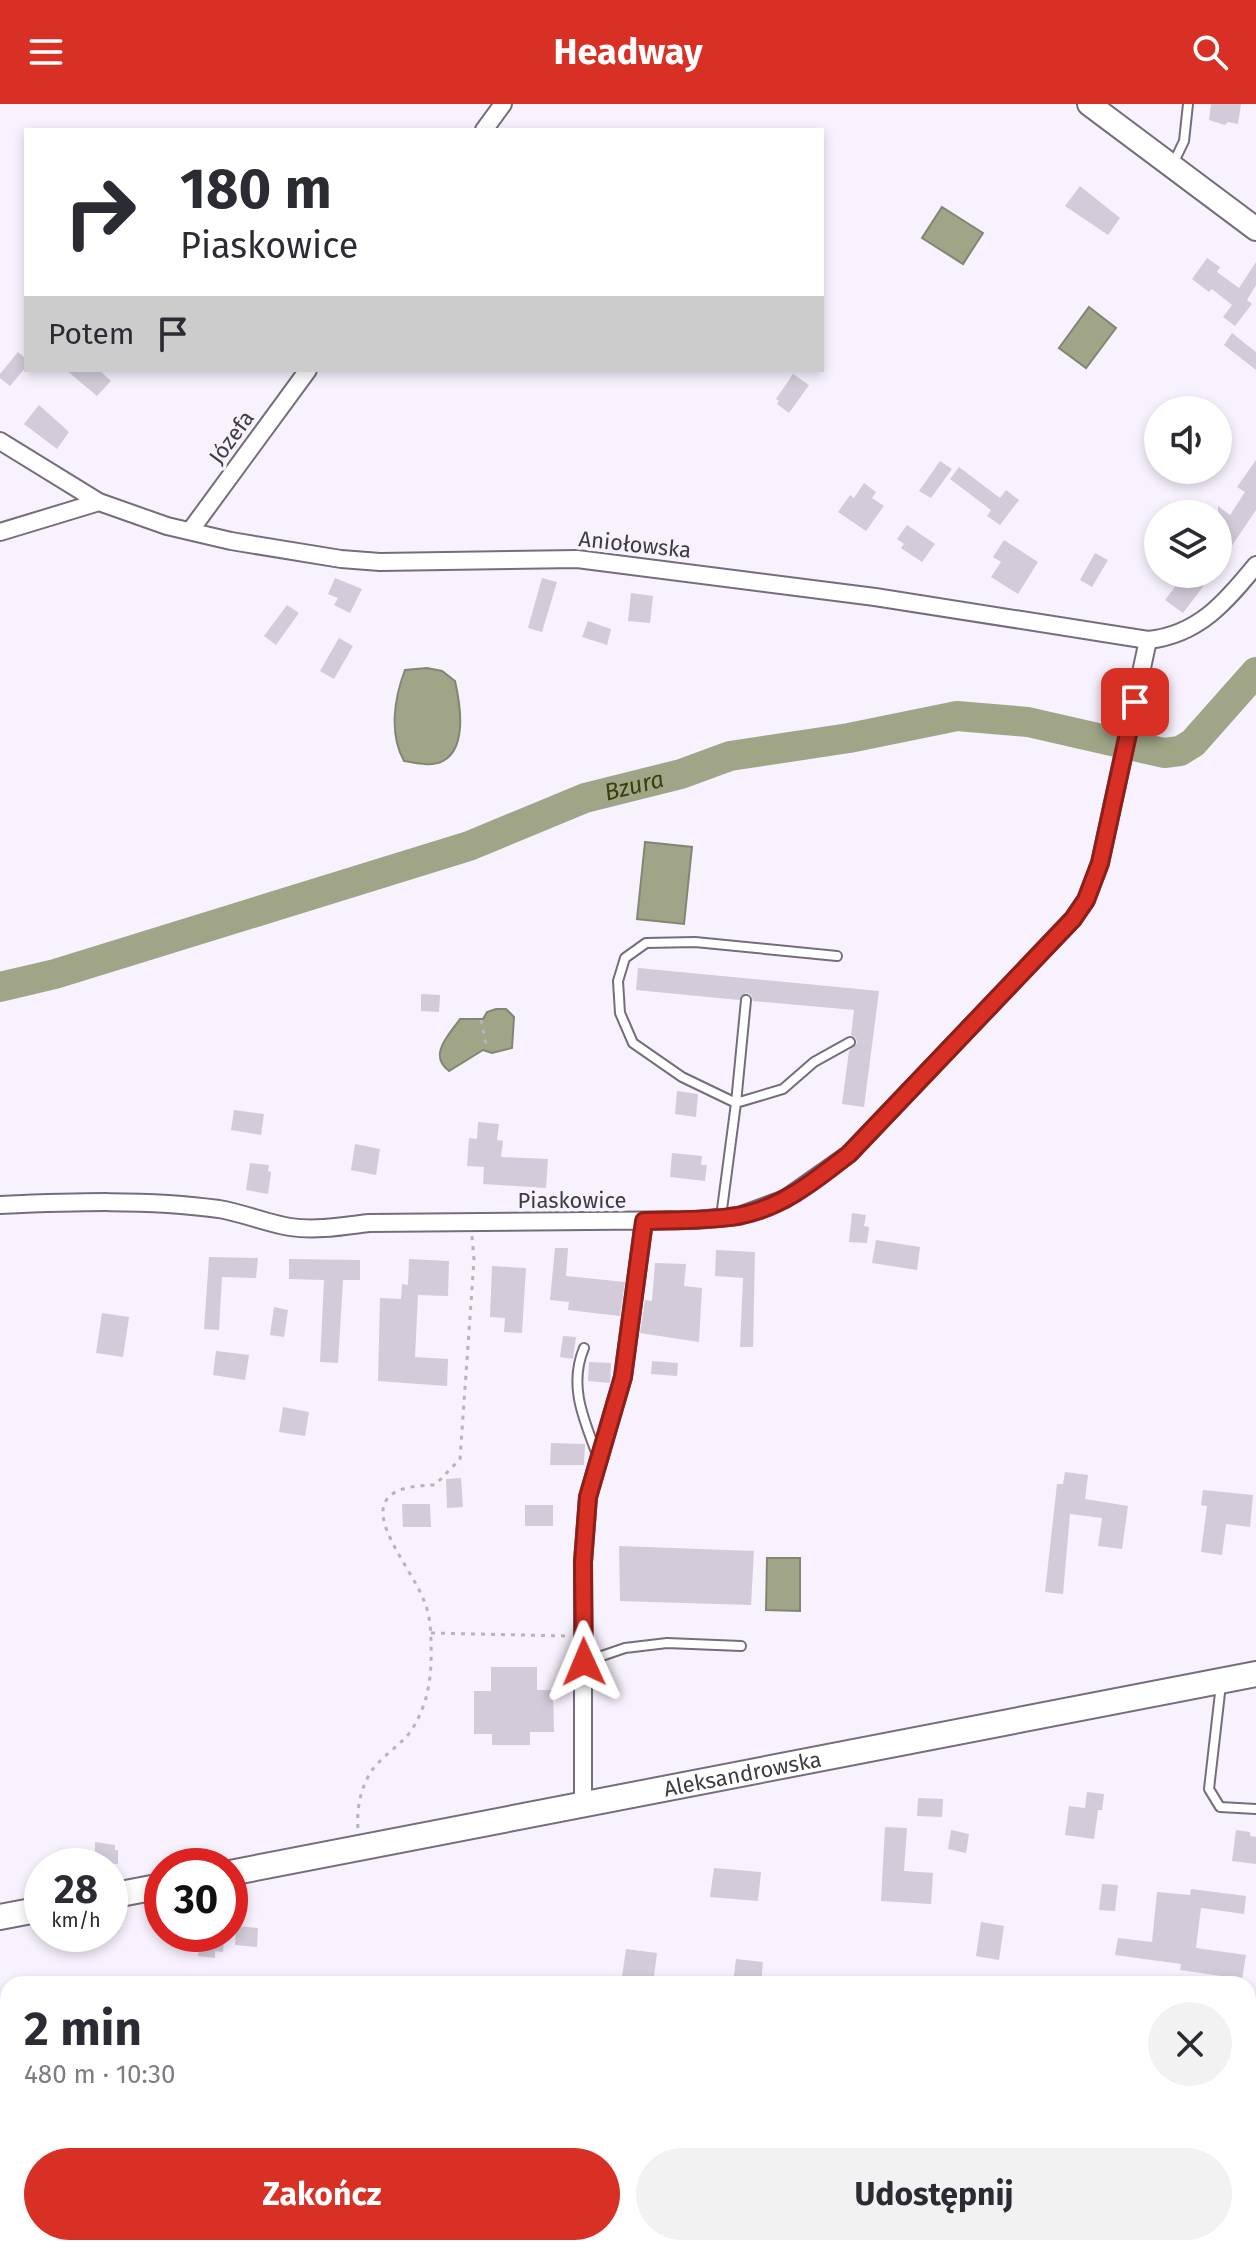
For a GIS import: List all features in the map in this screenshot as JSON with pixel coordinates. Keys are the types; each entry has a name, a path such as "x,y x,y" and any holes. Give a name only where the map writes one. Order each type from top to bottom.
{"main road":[{"name":"Aleksandrowska","path":"248,1870 1256,1674"},
{"path":"0,1917 24,1912"}],"street":[{"path":"485,128 503,104"},
{"path":"1089,104 1256,229"},
{"name":"Józefa","path":"190,531 307,372"},
{"name":"Aniołowska","path":"0,441 99,502 167,526 231,541 341,559 380,562 577,559 875,597 1148,640 1174,636 1201,623 1219,609 1256,565"},
{"path":"0,532 99,502"},
{"name":"Piaskowice","path":"0,1205 171,1205 222,1210 292,1227 318,1228 369,1223 721,1218 739,1216 785,1199 849,1154 1073,919 1086,900 1100,863 1148,640"},
{"path":"583,1805 584,1531 588,1497 623,1377 644,1221"}],"lane":[{"path":"1172,166 1184,141 1188,104"},
{"path":"837,956 695,942 646,943 625,958 618,981 620,1013 633,1043 682,1077 736,1103 783,1089 814,1062 850,1042"},
{"path":"721,1218 746,1000"},
{"path":"584,1348 577,1378 578,1400 598,1458"},
{"path":"584,1662 625,1648 667,1643 741,1646"},
{"path":"1222,1680 1209,1789 1220,1807 1256,1809"}],"path":[{"path":"481,1020 487,1049"},
{"path":"360,1848 357,1814 368,1776 381,1760 397,1748 422,1711 431,1682 431,1633 427,1607 393,1546 382,1519 392,1492 408,1485 435,1485 460,1459 474,1260 471,1222"},
{"path":"431,1633 584,1636"}],"shaded area":[{"path":"942,207 983,233 963,264 922,238"},
{"path":"1089,307 1116,328 1086,368 1059,348"},
{"path":"427,668 442,671 455,681 460,724 456,746 451,754 439,763 429,764 404,761 395,728 396,704 405,670"},
{"path":"645,842 692,847 684,924 637,919"},
{"path":"506,1009 514,1017 512,1048 492,1053 483,1050 449,1071 440,1059 440,1052 460,1019 483,1019 487,1012"},
{"path":"767,1558 800,1558 800,1611 766,1610"}],"building":[{"path":"1211,104 1241,104 1238,124 1228,122 1225,125 1209,120"},
{"path":"1080,186 1120,218 1108,235 1065,206"},
{"path":"1207,258 1220,267 1217,272 1239,288 1256,262 1256,285 1247,300 1252,304 1235,326 1223,317 1232,305 1212,289 1209,292 1192,279"},
{"path":"1232,333 1256,352 1256,370 1224,345"},
{"path":"18,352 24,357 24,369 10,386 0,378"},
{"path":"68,372 101,372 111,381 97,396"},
{"path":"793,374 809,385 789,413 777,404 779,401 776,399"},
{"path":"39,405 69,432 57,449 24,424"},
{"path":"1256,460 1256,510 1232,546 1232,512 1245,492 1237,487"},
{"path":"940,461 952,469 931,498 919,491"},
{"path":"959,467 1000,498 1006,490 1019,500 1000,525 987,516 991,510 950,479"},
{"path":"864,483 876,492 872,498 884,506 866,531 838,512 850,495 854,498"},
{"path":"907,525 935,544 922,562 901,548 904,544 897,539"},
{"path":"1004,540 1038,562 1018,594 991,577 1001,562 993,557"},
{"path":"1095,553 1108,560 1092,587 1080,580"},
{"path":"335,578 362,589 350,613 334,605 338,598 328,594"},
{"path":"542,578 557,582 542,632 528,628"},
{"path":"1174,588 1202,588 1183,613 1165,600"},
{"path":"631,593 653,596 650,623 628,621"},
{"path":"287,605 299,613 276,645 264,636"},
{"path":"588,621 611,629 607,645 582,637"},
{"path":"339,638 353,646 334,679 320,671"},
{"path":"638,968 879,991 864,1107 842,1104 849,1051 857,1043 851,1035 854,1010 753,1001 751,995 746,993 739,1000 636,990"},
{"path":"421,994 440,995 439,1012 421,1011"},
{"path":"677,1091 698,1094 696,1117 675,1114"},
{"path":"234,1110 264,1114 261,1135 231,1130"},
{"path":"478,1122 499,1124 497,1140 503,1141 501,1157 548,1159 546,1188 483,1184 484,1167 467,1166 469,1138 477,1139"},
{"path":"355,1144 380,1149 376,1175 351,1170"},
{"path":"672,1153 702,1156 701,1165 707,1165 705,1181 670,1177"},
{"path":"250,1163 269,1165 268,1194 246,1190"},
{"path":"852,1213 866,1215 864,1226 869,1227 867,1243 849,1242"},
{"path":"876,1240 920,1247 917,1270 872,1263"},
{"path":"555,1248 568,1248 566,1276 625,1282 620,1316 568,1310 569,1302 550,1300"},
{"path":"716,1250 755,1252 753,1347 740,1347 743,1278 715,1276"},
{"path":"209,1257 258,1258 256,1278 222,1277 219,1330 204,1329"},
{"path":"289,1259 360,1260 360,1280 343,1280 338,1363 320,1362 324,1280 289,1279"},
{"path":"409,1259 449,1261 448,1296 418,1295 415,1357 448,1359 447,1386 378,1381 380,1298 401,1299 402,1284 408,1285"},
{"path":"655,1263 686,1264 684,1286 702,1288 699,1342 640,1333 645,1300 652,1301"},
{"path":"492,1266 526,1268 522,1333 504,1332 505,1318 490,1317"},
{"path":"274,1307 288,1310 284,1337 270,1335"},
{"path":"102,1313 129,1317 123,1357 96,1353"},
{"path":"563,1336 576,1337 573,1359 560,1357"},
{"path":"216,1351 249,1355 245,1380 213,1375"},
{"path":"652,1361 678,1363 677,1376 651,1374"},
{"path":"589,1362 611,1363 610,1383 588,1381"},
{"path":"283,1407 309,1412 305,1436 279,1432"},
{"path":"551,1443 585,1444 584,1465 550,1465"},
{"path":"1065,1472 1088,1475 1085,1499 1128,1506 1122,1549 1098,1546 1102,1518 1070,1514 1063,1594 1045,1592 1057,1484 1063,1484"},
{"path":"461,1478 463,1507 447,1508 446,1479"},
{"path":"1203,1490 1253,1495 1250,1527 1226,1524 1222,1555 1201,1552 1207,1506 1201,1505"},
{"path":"402,1504 430,1504 431,1527 403,1527"},
{"path":"525,1505 553,1505 553,1526 525,1526"},
{"path":"619,1546 754,1551 751,1605 620,1601"},
{"path":"491,1667 537,1667 537,1690 553,1690 554,1732 530,1732 530,1745 492,1745 492,1734 474,1734 474,1691 491,1691"},
{"path":"1087,1792 1104,1794 1094,1839 1065,1835 1069,1806 1085,1808"},
{"path":"918,1798 943,1799 942,1817 917,1816"},
{"path":"885,1827 907,1828 904,1871 933,1873 931,1904 881,1901"},
{"path":"951,1830 969,1834 966,1853 948,1849"},
{"path":"1236,1830 1250,1832 1250,1836 1256,1837 1256,1864 1232,1861"},
{"path":"95,1842 115,1845 115,1848 95,1848"},
{"path":"714,1868 761,1872 758,1901 710,1897"},
{"path":"1102,1884 1118,1885 1115,1911 1099,1910"},
{"path":"1191,1889 1246,1896 1244,1914 1201,1908 1196,1948 1246,1955 1242,1976 1180,1970 1181,1964 1115,1955 1118,1938 1152,1942 1157,1892 1190,1895"},
{"path":"981,1922 1004,1926 999,1960 976,1956"},
{"path":"248,1927 258,1928 257,1947 248,1946"},
{"path":"626,1949 657,1953 654,1976 622,1976"},
{"path":"198,1952 215,1952 215,1958 198,1956"},
{"path":"736,1959 763,1962 762,1976 734,1976"}],"waterway":[{"name":"Bzura","path":"0,987 55,974 469,846 585,798 681,774 730,756 849,738 957,716 1028,722 1164,753 1180,751 1193,743 1256,672"}],"route":[{"path":"584,1662 583,1562 588,1497 623,1377 644,1221 739,1216 785,1199 818,1178 849,1154 1073,919 1086,900 1100,863 1135,702"}]}
